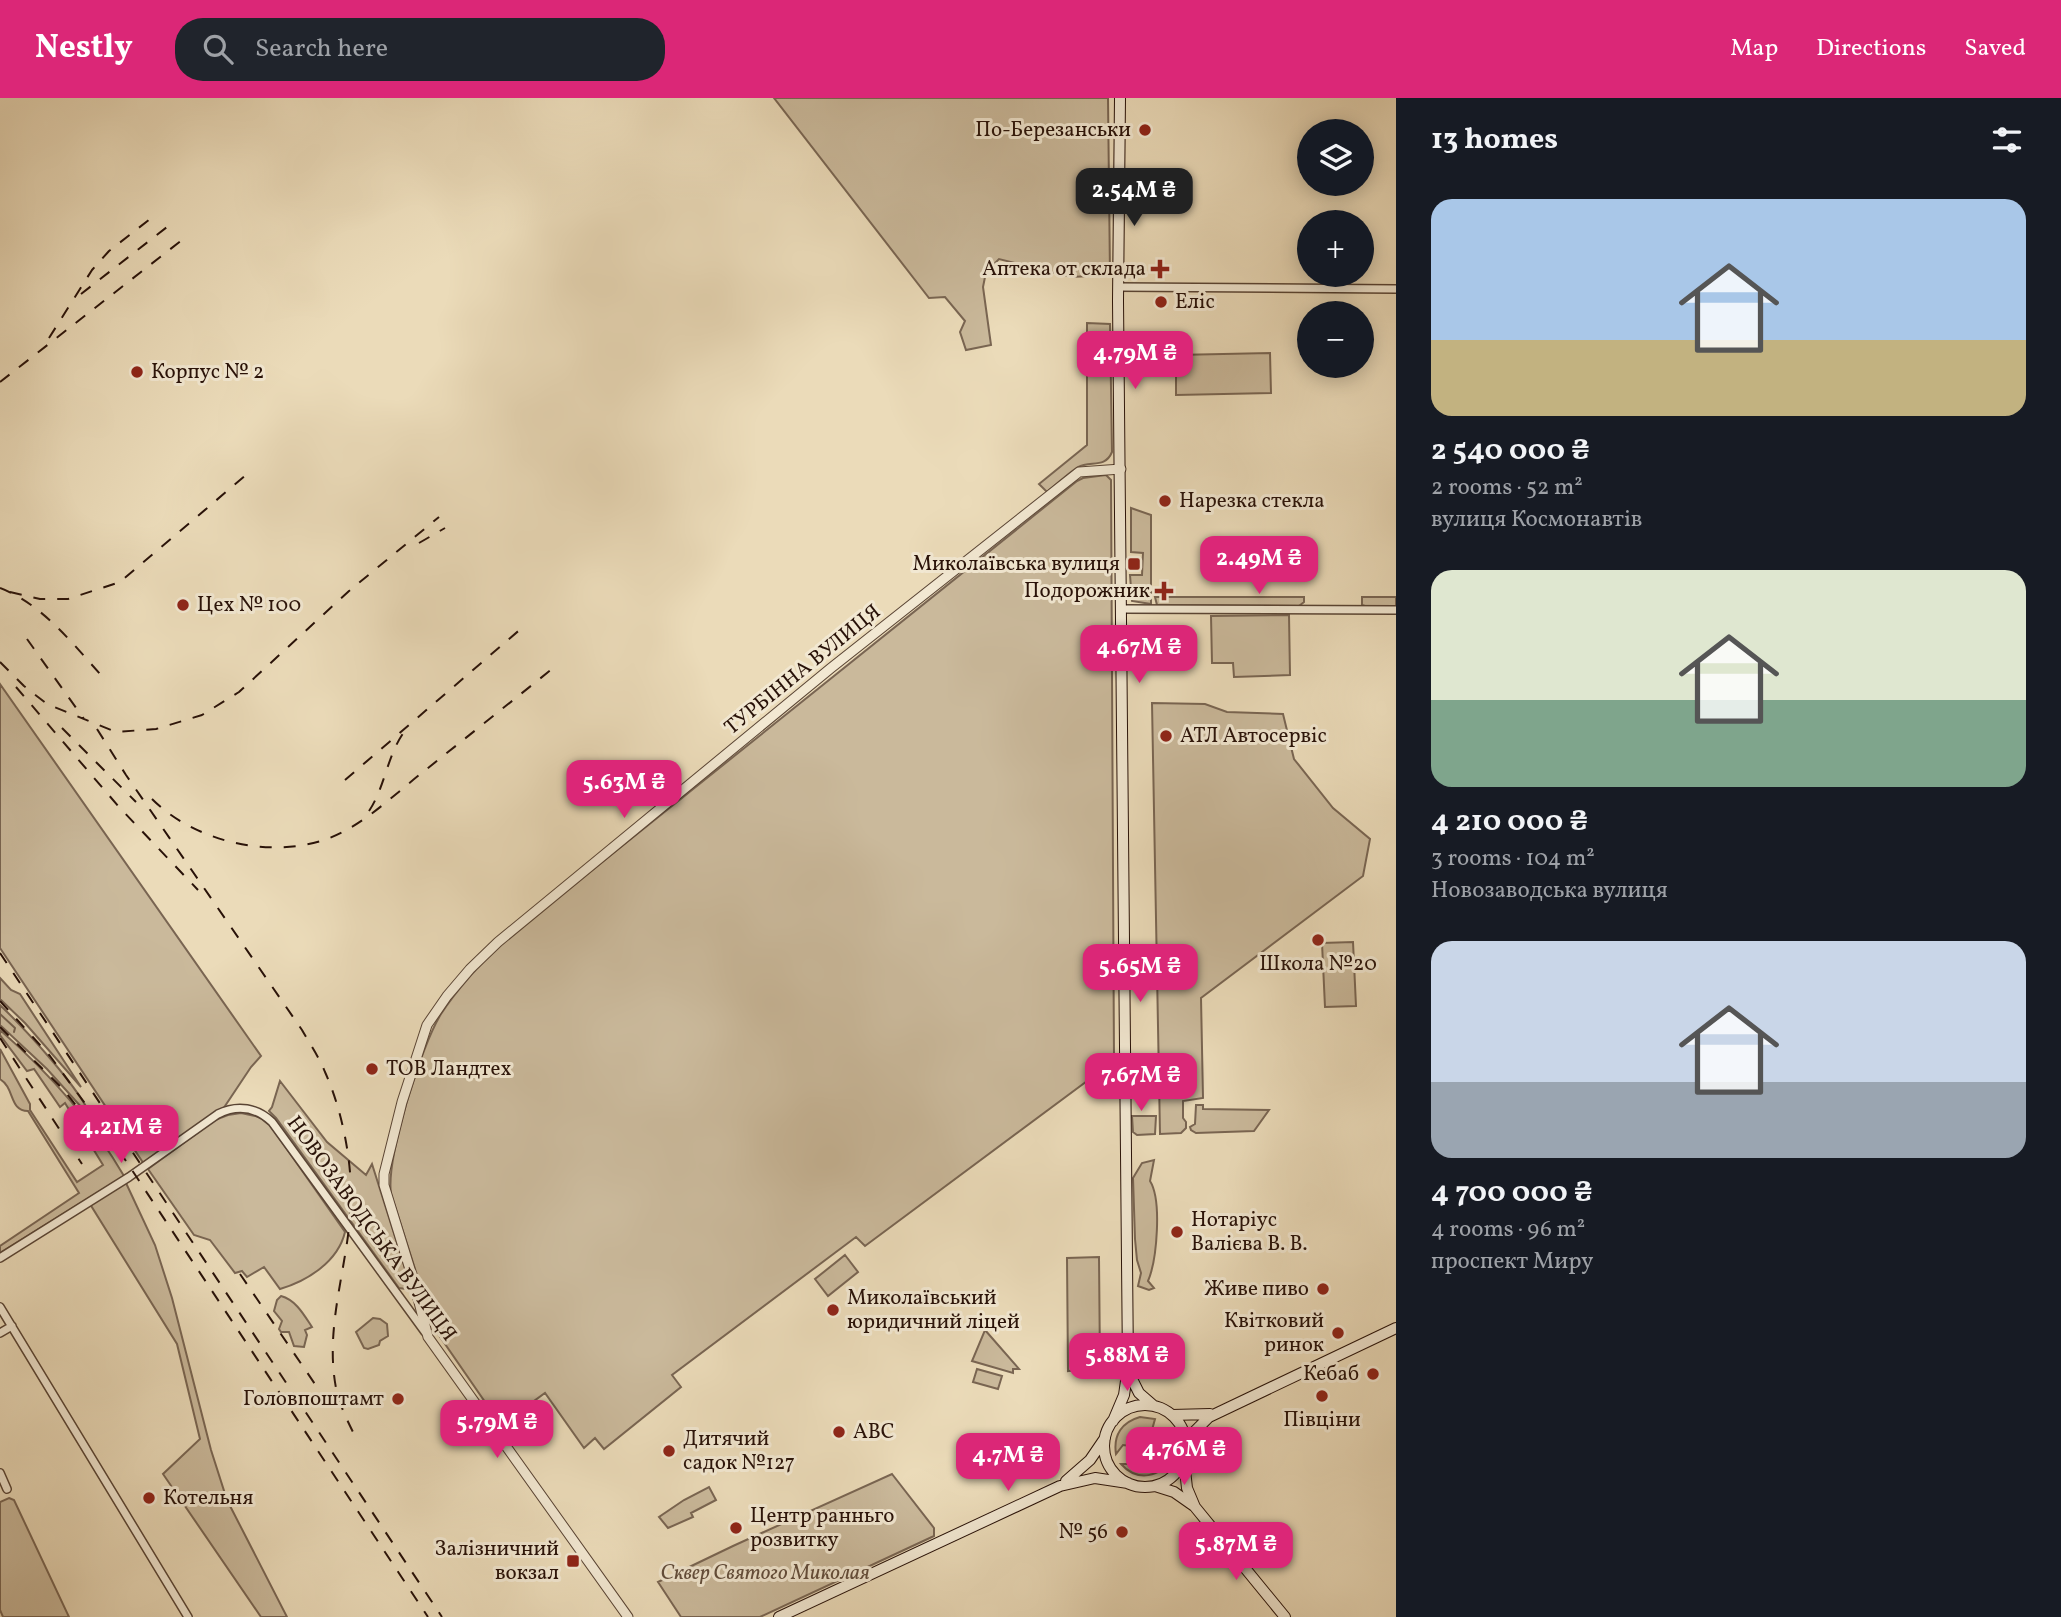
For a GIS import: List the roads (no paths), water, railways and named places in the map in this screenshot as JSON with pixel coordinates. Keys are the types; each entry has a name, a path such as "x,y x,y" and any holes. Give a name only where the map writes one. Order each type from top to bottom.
{"main road":[{"path":"1060,1486 1090,1461 1106,1435 1124,1395 1128,1367 1118,287 1120,98"},
{"path":"779,1617 1060,1486 1095,1478 1141,1486 1154,1485 1171,1477 1194,1432 1218,1412 1396,1328"},
{"path":"1128,1367 1139,1393 1172,1415 1183,1431 1187,1488 1195,1507"},
{"path":"1113,1421 1132,1408 1155,1406"},
{"path":"1172,1415 1218,1412"},
{"path":"1106,1435 1105,1446 1109,1463 1115,1473 1128,1483"},
{"path":"1154,1485 1174,1492 1195,1507 1285,1617"}],"street":[{"path":"1118,287 1396,289"},
{"name":"ТУРБІННА ВУЛИЦЯ","path":"428,1337 414,1279 386,1195 384,1174 402,1102 427,1025 447,996 470,968 498,942 999,533 1079,472 1121,469"},
{"path":"1122,609 1396,610"},
{"name":"НОВОЗАВОДСЬКА ВУЛИЦЯ","path":"0,1258 129,1177 219,1114 252,1109 263,1114 272,1122 628,1617"},
{"path":"0,1307 188,1617"},
{"path":"0,1333 12,1326"},
{"path":"0,1473 7,1489"}],"waterway":[{"path":"0,1014 15,1028 14,1032"}],"railway":[{"path":"49,338 92,270 109,251 150,219"},
{"path":"81,294 167,227"},
{"path":"0,382 182,240"},
{"path":"10,592 40,599 68,599 120,582 246,475"},
{"path":"0,662 47,704 116,732 156,729 202,715 239,692 349,591 439,517"},
{"path":"419,543 445,528"},
{"path":"0,588 43,614 101,675"},
{"path":"345,780 523,627"},
{"path":"27,639 84,719"},
{"path":"152,799 188,825 230,842 276,847 321,841 349,829 375,811 557,665"},
{"path":"16,687 119,807 198,890"},
{"path":"62,728 136,802"},
{"path":"97,729 302,1030 331,1087 348,1152 351,1186 349,1225 335,1318 333,1364 340,1402 358,1442"},
{"path":"369,811 404,732"},
{"path":"0,953 442,1617"},
{"path":"0,1001 50,1056 112,1140 428,1617"},
{"path":"0,1027 63,1089 82,1113"},
{"path":"0,1038 82,1164"},
{"path":"240,1274 334,1412"}],"place":[{"name":"По-Березанськи","path":"1145,130"},
{"name":"Аптека от склада","path":"1160,269"},
{"name":"Еліс","path":"1161,302"},
{"name":"Корпус № 2","path":"137,372"},
{"name":"Нарезка стекла","path":"1165,501"},
{"name":"Миколаївська вулиця","path":"1134,564"},
{"name":"Подорожник","path":"1164,591"},
{"name":"Цех № 100","path":"183,605"},
{"name":"АТЛ Автосервіс","path":"1166,736"},
{"name":"Школа №20","path":"1318,940"},
{"name":"ТОВ Ландтех","path":"372,1069"},
{"name":"Нотаріус Валієва В. В.","path":"1177,1232"},
{"name":"Живе пиво","path":"1323,1289"},
{"name":"Миколаївський юридичний ліцей","path":"833,1310"},
{"name":"Квітковий ринок","path":"1338,1333"},
{"name":"Кебаб","path":"1373,1374"},
{"name":"Півціни","path":"1322,1396"},
{"name":"Головпоштамт","path":"398,1399"},
{"name":"ABC","path":"839,1432"},
{"name":"Дитячий садок №127","path":"669,1451"},
{"name":"Котельня","path":"149,1498"},
{"name":"Центр ранньго розвитку","path":"736,1528"},
{"name":"№ 56","path":"1122,1532"},
{"name":"Залізничний вокзал","path":"573,1561"}],"park label":[{"name":"Сквер Святого Миколая","path":"765,1573"}]}
